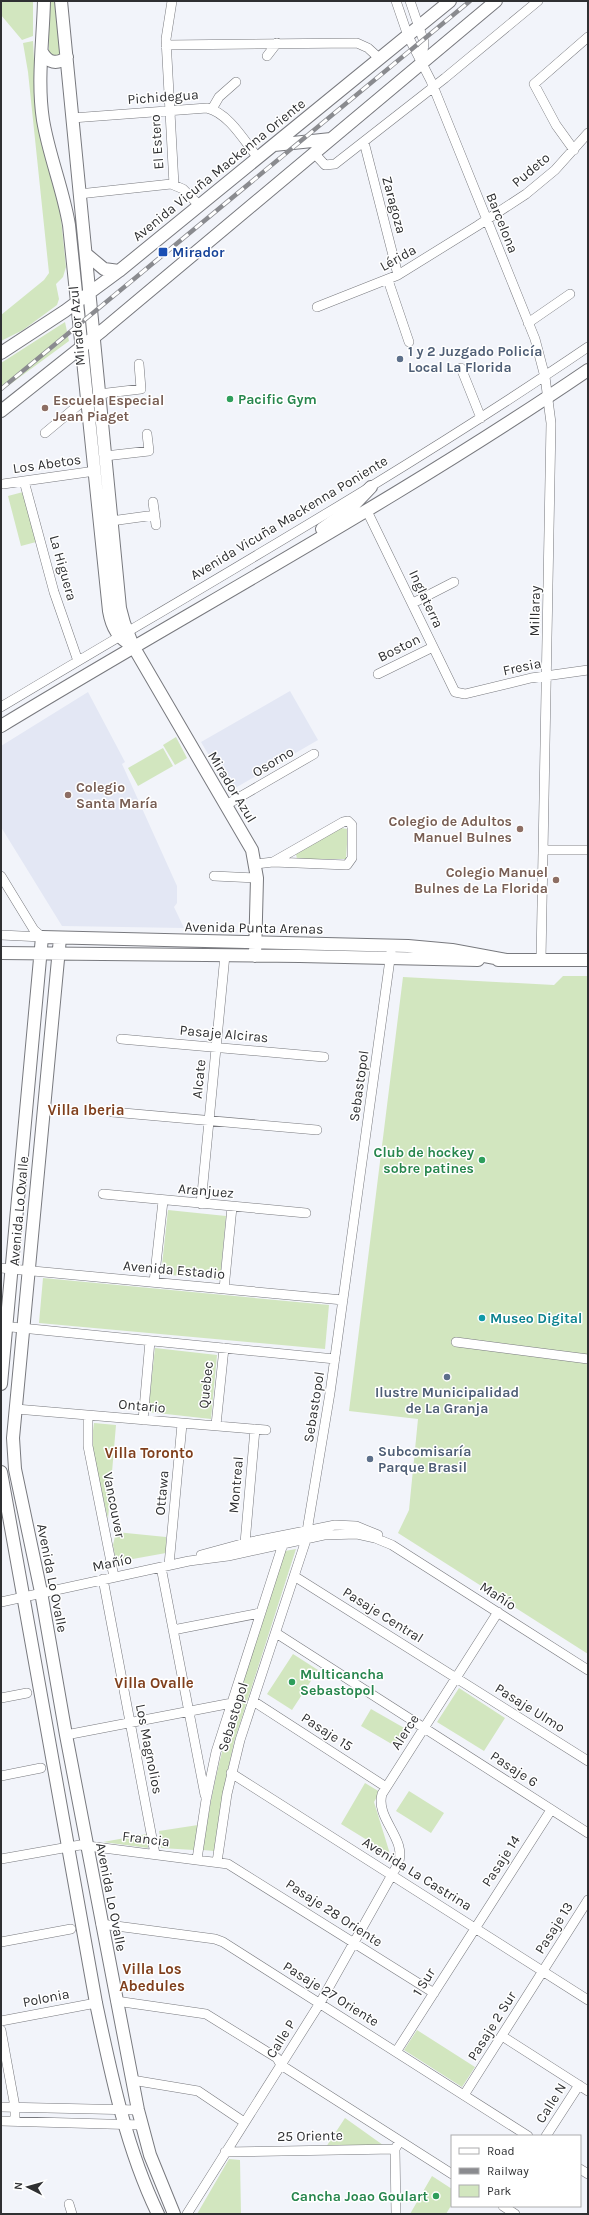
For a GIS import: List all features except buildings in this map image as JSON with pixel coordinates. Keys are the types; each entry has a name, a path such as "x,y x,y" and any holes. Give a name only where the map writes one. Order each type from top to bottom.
{"main road":[{"name":"Mirador Azul","path":"44,1 41,87 43,120 64,200 82,346 104,456 123,634"},
{"name":"Mirador Azul","path":"61,1 93,338 95,471 109,611 112,626 123,634 133,646 252,850 258,878 255,956"},
{"name":"Avenida Vicuña Mackenna Oriente","path":"1,353 89,294 119,271 450,1"},
{"path":"1,411 93,338 496,1"},
{"path":"42,52 45,58 51,62 61,61 67,57"},
{"path":"274,145 331,139"},
{"path":"86,254 104,269 119,271"},
{"path":"1,726 133,646 367,511 549,397 588,370"},
{"path":"300,550 311,537 352,507 371,487"},
{"name":"Avenida Punta Arenas","path":"42,937 392,946 452,950 506,960"},
{"name":"Avenida Lo Ovalle","path":"1,1384 6,1268 42,937"},
{"name":"Avenida Lo Ovalle","path":"60,938 28,1270 16,1409 14,1461 41,1592 86,1846 138,2110 150,2155 174,2214"},
{"name":"Avenida Punta Arenas","path":"1,953 588,960"},
{"path":"1,1472 96,2003 122,2110 140,2173 158,2214"}],"street":[{"name":"El Estero","path":"172,1 166,45 174,185"},
{"name":"Barcelona","path":"396,1 408,36 433,87 528,323 545,377 549,397"},
{"path":"410,1 424,42 422,62"},
{"path":"314,153 325,165 335,164 433,87 538,1"},
{"path":"574,150 556,125 534,84 588,37"},
{"path":"267,56 278,43"},
{"path":"166,45 357,43 368,48 380,58"},
{"path":"212,109 219,97 236,82"},
{"name":"Pichidegua","path":"72,118 169,110 212,109 224,117 258,158"},
{"name":"Pudeto","path":"486,221 526,194 555,170 588,133"},
{"name":"Zaragoza","path":"364,142 398,275"},
{"path":"79,194 174,185 183,189 200,206"},
{"name":"Lérida","path":"317,307 398,275 486,221"},
{"path":"388,280 408,342"},
{"path":"528,323 570,294"},
{"name":"Avenida Vicuña Mackenna Poniente","path":"1,707 123,634 248,563 481,418 545,377 588,347"},
{"path":"45,433 93,396 141,389 139,364"},
{"path":"461,368 481,418"},
{"name":"Millaray","path":"541,960 548,676 551,423 549,397"},
{"path":"104,456 149,451 148,434"},
{"name":"Los Abetos","path":"3,484 95,471"},
{"name":"La Higuera","path":"24,481 54,592 78,661"},
{"path":"153,502 156,525"},
{"name":"Inglaterra","path":"367,511 452,689 462,695"},
{"path":"111,521 155,516"},
{"path":"412,603 454,582"},
{"name":"Boston","path":"378,674 433,647"},
{"name":"Fresia","path":"462,695 548,676 588,670"},
{"name":"Osorno","path":"226,805 314,754"},
{"path":"256,864 273,862 347,865 352,858 352,825 348,821 343,822 273,862"},
{"path":"543,850 588,850"},
{"path":"1,876 34,930 42,937"},
{"path":"214,876 258,878"},
{"name":"Avenida Punta Arenas","path":"1,935 42,937"},
{"name":"Sebastopol","path":"217,1862 223,1816 231,1773 252,1701 276,1632 307,1534 335,1359 392,946"},
{"name":"Alcate","path":"201,1204 225,956"},
{"name":"Pasaje Alciras","path":"121,1039 324,1057"},
{"path":"112,1112 317,1130"},
{"name":"Aranjuez","path":"103,1194 162,1201 306,1213"},
{"path":"154,1282 162,1201"},
{"path":"224,1289 232,1207"},
{"name":"Avenida Estadio","path":"6,1268 343,1300"},
{"path":"4,1326 335,1359"},
{"path":"143,1420 150,1341"},
{"path":"456,1342 588,1359"},
{"name":"Quebec","path":"216,1425 224,1348"},
{"name":"Ontario","path":"16,1409 266,1430"},
{"name":"Vancouver","path":"88,1416 88,1446 114,1577"},
{"name":"Ottawa","path":"182,1424 165,1566 173,1630 206,1800"},
{"name":"Montreal","path":"245,1543 255,1429"},
{"name":"Mañío","path":"1,1602 41,1592 189,1561 228,1556 282,1544 307,1534"},
{"name":"Mañío","path":"189,1561 205,1554 245,1543 307,1534 357,1534 375,1538 392,1545 588,1670"},
{"name":"Sebastopol","path":"197,1859 206,1800 216,1752 282,1544"},
{"name":"Pasaje Central","path":"294,1576 457,1678"},
{"name":"Los Magnolios","path":"103,1579 155,1854"},
{"name":"Alerce","path":"391,1874 399,1860 400,1851 382,1808 381,1798 386,1787 498,1612"},
{"path":"173,1630 260,1613"},
{"name":"Pasaje 6","path":"276,1632 588,1833"},
{"name":"Pasaje Ulmo","path":"457,1678 588,1762"},
{"path":"1,1698 27,1693"},
{"name":"Pasaje 15","path":"252,1701 386,1787"},
{"path":"66,1736 232,1703"},
{"path":"1,1776 41,1768"},
{"name":"Avenida La Castrina","path":"231,1773 588,2000"},
{"name":"Pasaje 14","path":"475,1928 551,1810"},
{"name":"Francia","path":"1,1859 68,1847 86,1846 217,1862"},
{"name":"Pasaje 28 Oriente","path":"217,1862 234,1866 434,1993"},
{"name":"Calle P","path":"187,2214 320,2003 355,1943 391,1874"},
{"name":"Pasaje 13","path":"543,1971 588,1900"},
{"name":"Pasaje 27 Oriente","path":"101,1924 219,1941 320,2003 526,2135"},
{"path":"1,1942 71,1928"},
{"name":"1 Sur","path":"396,2052 475,1928"},
{"name":"Pasaje 2 Sur","path":"464,2095 543,1971"},
{"path":"116,2001 206,2014 277,2058 281,2065 397,2144 451,2173"},
{"name":"Polonia","path":"1,2021 96,2003"},
{"path":"1,2030 15,2107 15,2122"},
{"path":"502,2036 588,2091"},
{"path":"132,2080 198,2091 244,2122"},
{"name":"Calle N","path":"547,2135 579,2085"},
{"path":"1,2107 138,2110"},
{"path":"65,2123 66,2109"},
{"path":"1,2121 142,2125"},
{"path":"396,2214 397,2144"},
{"name":"25 Oriente","path":"225,2152 397,2144"},
{"path":"69,2204 72,2214"},
{"path":"504,2207 515,2214"}],"shaded area":[{"path":"290,691 318,740 230,791 201,742"},
{"name":"Colegio Santa María","path":"88,692 125,762 122,764 177,886 177,903 174,907 184,928 62,926 1,827 1,746"}],"green space":[{"path":"1,1 33,1 33,36 22,40 1,15"},
{"path":"48,1 57,1 61,54 59,56 53,56 49,53"},
{"path":"33,41 36,100 60,209 66,267 63,277 56,284 59,299 57,305 23,330 1,341 1,315 44,280 49,273 28,72 23,43"},
{"path":"65,322 69,341 1,391 1,363"},
{"path":"23,492 36,542 21,546 8,496"},
{"path":"176,737 187,758 175,765 163,745"},
{"path":"163,748 173,766 138,786 128,768"},
{"path":"341,828 348,829 346,859 297,859 296,854"},
{"path":"563,976 588,976 588,1654 398,1533 409,1510 418,1419 349,1411 403,977 554,985"},
{"path":"168,1210 226,1216 220,1280 161,1274"},
{"path":"43,1278 329,1305 325,1349 39,1323"},
{"path":"155,1348 217,1355 211,1419 148,1412"},
{"path":"94,1423 116,1425 108,1519 91,1446"},
{"path":"116,1532 166,1537 166,1553 116,1562 113,1545"},
{"path":"296,1549 234,1742 222,1798 214,1851 203,1850 209,1812 226,1736 248,1662 285,1551"},
{"name":"Multicancha Sebastopol","path":"293,1654 318,1670 292,1710 267,1694"},
{"path":"459,1688 505,1718 484,1751 437,1722"},
{"path":"371,1709 406,1729 395,1746 361,1726"},
{"path":"365,1783 380,1792 374,1802 390,1854 341,1824"},
{"path":"409,1791 444,1813 431,1833 396,1811"},
{"path":"198,1825 194,1850 161,1848 159,1831"},
{"path":"147,1834 148,1848 103,1842"},
{"path":"417,2030 475,2067 462,2087 404,2050"},
{"path":"345,2118 383,2145 326,2147"},
{"path":"229,2159 240,2160 241,2214 197,2214"},
{"name":"Cancha Joao Goulart","path":"432,2176 451,2188 451,2206 446,2214 410,2214"}],"railway":[{"path":"1,389 470,1"}],"place":[{"name":"Mirador","path":"163,252"},
{"name":"1 y 2 Juzgado Policía Local La Florida","path":"400,359"},
{"name":"Pacific Gym","path":"230,399"},
{"name":"Escuela Especial Jean Piaget","path":"45,408"},
{"name":"Colegio Santa María","path":"68,795"},
{"name":"Colegio de Adultos Manuel Bulnes","path":"520,829"},
{"name":"Colegio Manuel Bulnes de La Florida","path":"556,880"},
{"name":"Club de hockey sobre patines","path":"482,1160"},
{"name":"Museo Digital","path":"482,1318"},
{"name":"Ilustre Municipalidad de La Granja","path":"447,1377"},
{"name":"Subcomisaría Parque Brasil","path":"370,1459"},
{"name":"Multicancha Sebastopol","path":"292,1682"},
{"name":"Cancha Joao Goulart","path":"436,2196"}],"district":[{"name":"Villa Iberia","path":"86,1110"},
{"name":"Villa Toronto","path":"149,1453"},
{"name":"Villa Ovalle","path":"154,1683"},
{"name":"Villa Los Abedules","path":"152,1978"}]}
